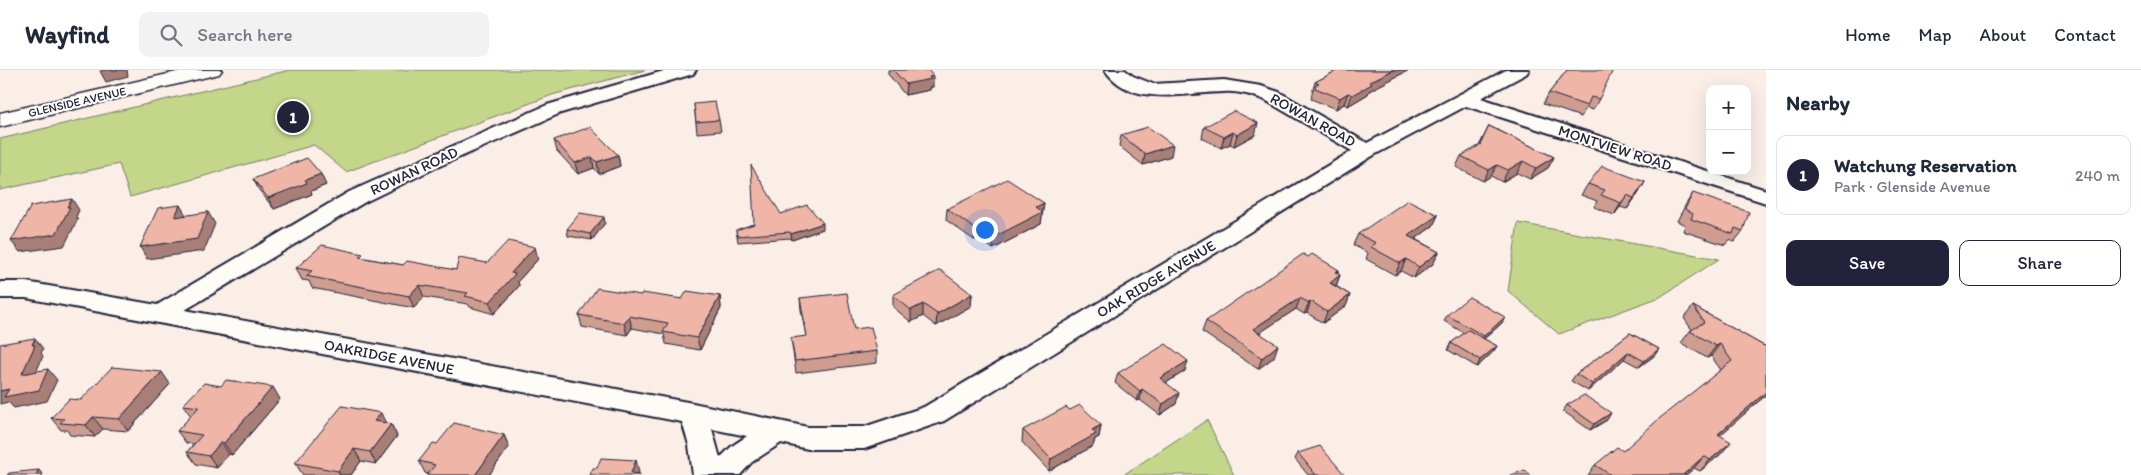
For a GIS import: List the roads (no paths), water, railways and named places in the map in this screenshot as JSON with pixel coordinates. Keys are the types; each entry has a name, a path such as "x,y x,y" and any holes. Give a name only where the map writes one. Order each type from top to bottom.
{"main road":[{"name":"GLENSIDE AVENUE","path":"0,120 168,75 212,70"}],"street":[{"name":"ROWAN ROAD","path":"160,314 357,197 428,164 554,109 688,70"},
{"name":"ROWAN ROAD","path":"1114,70 1120,76 1137,84 1159,91 1223,86 1257,91 1272,96 1368,150"},
{"name":"OAK RIDGE AVENUE","path":"778,431 808,438 864,438 934,414 1368,150 1520,70"},
{"name":"MONTVIEW ROAD","path":"1464,99 1766,197"},
{"name":"OAKRIDGE AVENUE","path":"0,290 26,290 160,314 778,431"},
{"path":"694,414 703,445 708,475"},
{"path":"722,475 742,454 778,431"}],"place":[{"name":"Watchung Reservation","path":"293,117"}]}
